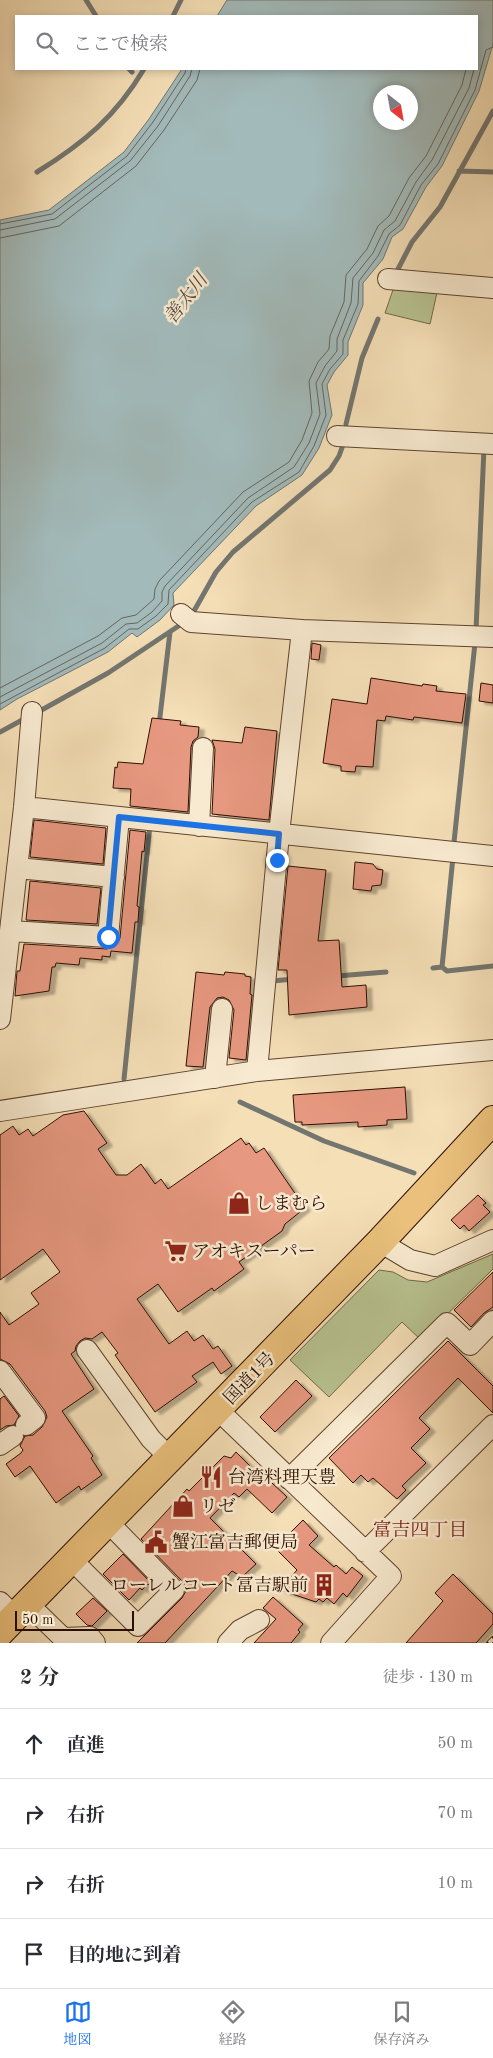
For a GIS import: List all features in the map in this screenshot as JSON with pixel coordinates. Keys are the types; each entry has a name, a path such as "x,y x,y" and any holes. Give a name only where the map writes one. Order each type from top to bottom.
{"highway":[{"name":"国道1号","path":"11,1614 72,1560 171,1459 380,1242 493,1120"}],"street":[{"path":"388,279 493,288"},
{"path":"337,436 493,444"},
{"path":"182,614 191,622 302,630 493,638"},
{"path":"257,1071 279,834 302,630"},
{"path":"0,1019 7,920 17,868 32,712"},
{"path":"199,826 203,748"},
{"path":"24,807 493,856"},
{"path":"7,920 108,937 119,817"},
{"path":"17,868 114,877"},
{"path":"215,1078 222,1009"},
{"path":"0,1111 257,1071 493,1050"},
{"path":"380,1242 410,1260 435,1266 493,1240"},
{"path":"289,1479 447,1323 470,1345 493,1321"},
{"path":"87,1350 151,1439 171,1459"},
{"path":"0,1371 35,1418 13,1435"},
{"path":"218,1410 391,1576 331,1643"},
{"path":"365,1552 493,1425"},
{"path":"72,1560 138,1626 174,1590 108,1522"},
{"path":"11,1614 63,1638 90,1637 95,1643"},
{"path":"228,1643 240,1630 259,1620"}],"green space":[{"path":"395,284 438,288 430,324 385,313"},
{"path":"493,1254 493,1269 421,1340 402,1322 329,1397 290,1360 379,1270 393,1272 408,1280 427,1282"}],"water":[{"name":"善太川","path":"227,0 493,0 493,44 479,91 442,166 426,187 403,229 392,237 383,259 363,283 363,305 348,342 348,355 334,372 327,385 332,415 319,448 302,475 256,506 173,593 174,605 160,620 137,637 132,633 108,652 17,699 0,710 0,220 49,210 124,152 149,119 181,70 478,70 478,15 218,15"}],"building":[{"path":"312,643 321,645 319,660 311,659"},
{"path":"371,678 422,686 423,684 437,686 436,691 466,694 462,723 414,717 413,720 386,716 385,721 377,720 373,767 356,766 355,772 341,771 341,766 323,763 332,699 367,704"},
{"path":"481,683 493,685 493,703 479,701"},
{"path":"152,718 181,721 180,725 199,727 198,737 193,741 191,747 188,812 130,806 131,789 113,788 115,767 117,768 118,762 143,764"},
{"path":"245,727 277,731 269,820 212,814 215,749 212,740 242,743"},
{"path":"34,820 106,828 103,864 30,857"},
{"path":"130,830 146,832 144,852 142,851 137,906 139,907 138,922 135,922 132,953 111,951 110,957 102,956 102,960 80,958 79,965 56,963 55,967 52,967 49,991 15,996 17,971 20,971 24,944 107,949 117,944 120,938"},
{"path":"355,862 373,864 377,869 383,870 381,885 372,886 371,891 353,889"},
{"path":"288,866 326,870 318,941 339,940 342,987 366,985 367,1007 289,1015 287,970 278,970"},
{"path":"30,881 101,888 97,924 26,920"},
{"path":"196,972 224,975 225,972 245,974 245,976 251,977 250,994 252,995 246,1060 229,1058 234,1010 229,1000 223,997 217,998 210,1007 203,1067 186,1066"},
{"path":"405,1087 407,1119 387,1120 387,1125 358,1127 358,1122 302,1125 302,1122 295,1122 293,1095"},
{"path":"84,1111 107,1143 98,1149 116,1175 127,1175 141,1164 155,1184 161,1179 168,1189 241,1138 246,1145 249,1143 256,1153 264,1148 305,1208 285,1224 282,1231 239,1262 244,1269 214,1291 212,1288 178,1312 158,1284 137,1299 169,1344 187,1331 194,1341 203,1335 213,1349 218,1346 232,1366 221,1374 213,1362 192,1376 197,1382 155,1412 115,1355 118,1353 102,1332 92,1339 85,1338 80,1341 75,1351 71,1354 94,1389 62,1411 93,1456 91,1458 102,1475 81,1490 79,1486 56,1503 30,1466 15,1477 6,1464 21,1453 23,1450 20,1446 25,1436 33,1435 42,1427 47,1417 45,1411 10,1364 0,1359 0,1312 9,1325 39,1304 31,1293 60,1272 43,1249 0,1280 0,1135 13,1126 19,1135 28,1129 33,1136 63,1115"},
{"path":"478,1195 486,1203 483,1205 490,1212 469,1231 464,1225 460,1229 451,1220"},
{"path":"493,1272 493,1307 484,1313 471,1327 454,1310"},
{"path":"448,1341 493,1386 493,1413 458,1378 419,1418 430,1429 411,1448 426,1463 402,1486 406,1490 397,1499 373,1478 368,1482 361,1475 353,1483 329,1458"},
{"path":"296,1380 312,1396 275,1432 260,1417"},
{"path":"4,1396 19,1416 14,1425 6,1426 0,1430 0,1399"},
{"path":"236,1452 254,1470 256,1468 287,1497 272,1513 247,1489 239,1497 234,1493 210,1518 256,1564 242,1577 232,1571 165,1643 137,1643 182,1598 187,1589 183,1582 141,1539 187,1489 189,1491 224,1456 231,1458"},
{"path":"303,1520 318,1536 309,1545 334,1567 336,1565 346,1574 352,1567 363,1576 347,1597 343,1593 334,1604 327,1598 323,1602 319,1599 316,1602 280,1590 297,1570 275,1548"},
{"path":"123,1554 153,1585 151,1587 148,1584 142,1590 140,1588 129,1600 103,1574"},
{"path":"453,1574 493,1614 493,1624 476,1643 406,1643 443,1601 435,1593"},
{"path":"273,1597 303,1624 298,1630 300,1632 291,1643 254,1643 276,1619 263,1608"},
{"path":"93,1598 107,1611 92,1626 87,1625 76,1614"}],"waterway":[{"path":"86,0 95,15"},
{"path":"174,15 181,0"},
{"path":"37,172 70,150 98,127 122,101 143,70"},
{"path":"396,273 412,242 440,207 493,111"},
{"path":"459,171 493,172"},
{"path":"346,424 362,358 378,319"},
{"path":"194,611 216,572 233,552 330,470 339,456 344,442"},
{"path":"476,630 484,448"},
{"path":"38,712 108,673 180,625"},
{"path":"159,725 170,632"},
{"path":"454,842 475,643"},
{"path":"0,732 24,719"},
{"path":"124,1079 150,825"},
{"path":"433,968 442,967 453,857"},
{"path":"442,967 447,971 493,966"},
{"path":"337,976 386,972"},
{"path":"273,981 293,979"},
{"path":"240,1102 324,1141 414,1173"}],"railway":[{"path":"489,1643 493,1639"}],"place":[{"name":"しまむら","path":"239,1203"},
{"name":"アオキスーパー","path":"176,1251"},
{"name":"台湾料理天豊","path":"211,1477"},
{"name":"リゼ","path":"183,1506"},
{"name":"蟹江富吉郵便局","path":"156,1542"},
{"name":"ローレルコート冨吉駅前","path":"324,1585"}],"district":[{"name":"富吉四丁目","path":"420,1529"}],"route":[{"path":"108,937 119,817 279,834 277,860"}]}
